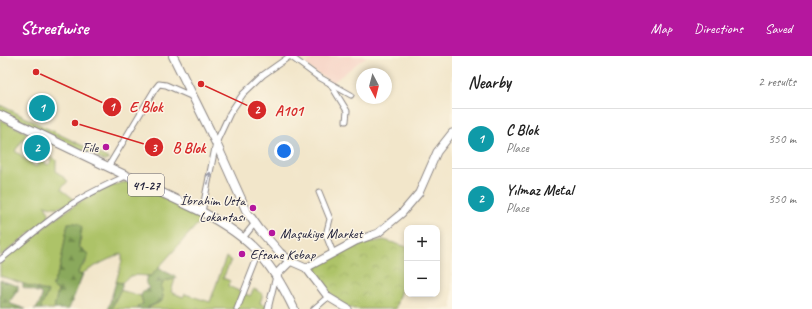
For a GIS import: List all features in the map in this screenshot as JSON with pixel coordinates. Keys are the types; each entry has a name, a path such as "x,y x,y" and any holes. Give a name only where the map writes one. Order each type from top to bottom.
{"main road":[{"path":"173,56 216,143 240,198 255,223 280,253 290,262 276,276"},
{"name":"41-27","path":"0,115 220,221 243,238 259,253 276,276 294,309"}],"street":[{"path":"202,212 216,143 230,113 243,94 263,75 290,56 331,84 351,95"},
{"path":"108,167 157,86 162,84 193,97"},
{"path":"331,84 346,111 346,121"},
{"path":"306,268 356,241 378,233 406,209 419,192 437,152 452,133"},
{"path":"0,260 70,205 90,193 126,176"},
{"path":"319,192 329,215 330,222 326,235 333,254"},
{"path":"243,238 255,223"},
{"path":"237,309 259,253"},
{"path":"290,262 306,268 328,297 348,309"},
{"path":"268,309 276,276"},
{"path":"314,309 328,297"}],"shaded area":[{"path":"316,56 367,56 332,83 305,65"}],"green space":[{"path":"0,105 109,159 105,161 0,110"},
{"path":"0,119 27,133 15,151 22,157 36,167 41,160 48,165 52,161 52,157 56,160 56,171 68,181 61,189 75,200 60,207 45,205 49,213 49,218 0,257"},
{"path":"127,182 138,185 203,218 151,276 135,275 128,277 122,283 116,282 122,261 122,253 79,275 78,272 80,268 86,263 84,250 79,247 81,238 68,223 60,268 53,284 53,287 58,290 54,309 42,309 40,307 48,292 0,276 0,263 43,228 96,193 112,185"},
{"path":"68,223 80,224 82,227 79,247 88,254 78,272 79,275 83,274 69,309 54,309 58,290 53,287 53,284 60,267"},
{"path":"384,240 404,246 404,280 395,309 354,309 342,303 330,294 312,272 314,268 360,244"},
{"path":"226,257 231,260 223,278 230,281 228,286 250,296 254,289 263,294 260,303 269,306 268,309 148,308 162,301 163,296 161,287 164,281 175,279 171,292 183,297 185,294 210,302"},
{"path":"158,268 176,277 175,279 164,281 161,287 163,296 162,301 148,307 149,309 137,309 138,306 143,304 141,296 143,291 149,288 146,282 147,276 151,276"},
{"path":"0,280 18,286 18,290 10,301 11,304 26,309 0,309"},
{"path":"116,282 122,283 122,287 111,309 108,309"},
{"path":"23,284 48,292 41,307 42,309 34,309 38,305 42,295 23,287"},
{"path":"120,290 141,296 143,304 138,306 137,309 111,309"}],"place":[{"name":"E Blok","path":"36,72"},
{"name":"A101","path":"201,84"},
{"name":"C Blok","path":"42,108"},
{"name":"B Blok","path":"75,123"},
{"name":"File","path":"106,147"},
{"name":"Yılmaz Metal","path":"37,148"},
{"name":"İbrahim Usta Lokantası","path":"253,208"},
{"name":"Maşukiye Market","path":"272,233"},
{"name":"Efsane Kebap","path":"242,254"}]}
